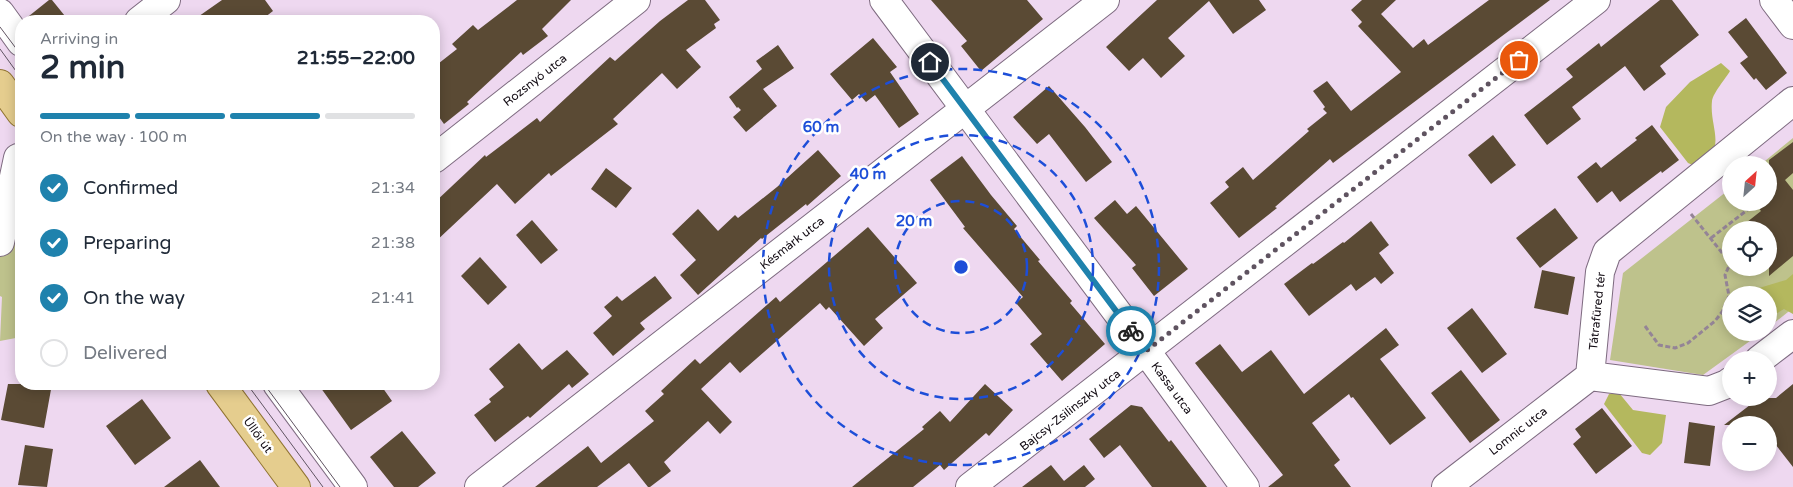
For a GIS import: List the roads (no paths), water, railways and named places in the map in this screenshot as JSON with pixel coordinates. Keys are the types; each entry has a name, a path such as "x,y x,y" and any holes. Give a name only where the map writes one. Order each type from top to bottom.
{"main road":[{"path":"0,84 15,105"},
{"name":"Üllői út","path":"224,390 296,487"}],"street":[{"path":"147,15 166,0"},
{"name":"Rozsnyó utca","path":"440,154 636,0"},
{"name":"Kassa utca","path":"884,0 1146,351 1244,487"},
{"name":"Késmárk utca","path":"479,487 1105,0"},
{"name":"Bajcsy-Zsilinszky utca","path":"970,487 1596,0"},
{"path":"1774,0 1793,25"},
{"path":"0,13 15,34"},
{"name":"Tátrafüred tér","path":"1590,376 1600,272 1607,252 1793,102"},
{"path":"0,242 13,161"},
{"path":"1771,351 1793,334"},
{"path":"1590,376 1708,391 1722,386"},
{"name":"Lomnic utca","path":"1446,487 1590,376"},
{"path":"281,390 353,487"}],"tram line":[{"path":"0,27 15,47"},
{"path":"0,49 15,70"},
{"path":"251,390 323,487"},
{"path":"268,390 340,487"}]}
